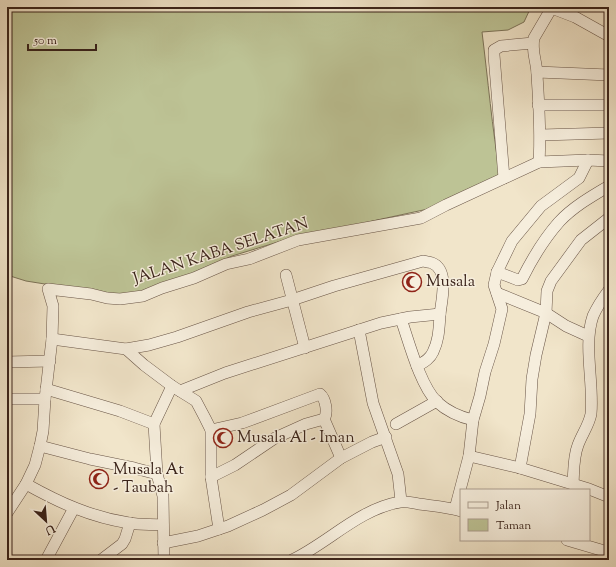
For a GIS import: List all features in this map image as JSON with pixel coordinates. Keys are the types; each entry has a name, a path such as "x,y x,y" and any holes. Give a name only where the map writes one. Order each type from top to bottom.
{"street":[{"path":"539,162 541,135 537,72 533,54 533,43 534,38 550,8 575,18 609,36"},
{"path":"504,178 494,50 501,46 533,43"},
{"path":"537,72 609,76"},
{"path":"538,105 609,105"},
{"path":"541,135 609,133"},
{"path":"462,489 469,456 473,420 502,309 494,282 497,272 512,241 541,206 579,178 588,160"},
{"name":"JALAN KABA SELATAN","path":"52,339 53,306 48,289 120,299 143,296 162,288 194,278 226,264 249,259 298,240 421,218 539,162 588,160 609,161"},
{"path":"497,272 518,280 522,279 542,244 560,221 582,203 609,186"},
{"path":"520,468 529,420 532,379 536,355 546,313 547,291 551,281 581,240 608,222"},
{"path":"7,513 26,484 35,465 40,446 43,431 45,394 52,339 126,349 149,345 177,337 248,312 423,261 433,263 443,276 444,295 440,314 439,337 434,352 429,359 417,366"},
{"path":"286,275 306,348"},
{"path":"574,484 574,458 578,444 588,426 590,414 590,364 588,336 597,307 609,290"},
{"path":"497,292 546,313 566,326 588,336"},
{"path":"164,560 164,496 157,474 154,424 176,389 381,323 440,314"},
{"path":"402,319 417,366 431,394 448,410 473,420"},
{"path":"359,330 373,403 398,474 401,501"},
{"path":"126,349 144,365 176,389 196,401 211,430 211,477 219,529"},
{"path":"7,362 50,361"},
{"path":"7,399 45,394 120,411 154,424"},
{"path":"211,430 242,423 320,394 327,411 324,419 341,458"},
{"path":"396,424 437,401"},
{"path":"211,477 235,464 275,438 306,424 324,419"},
{"path":"163,542 198,536 219,529 263,510 291,495 341,458 372,442 386,437"},
{"path":"40,446 157,474"},
{"path":"469,456 520,468 589,489"},
{"path":"26,484 60,503 93,515 130,523 163,524"},
{"path":"590,489 609,497"},
{"path":"298,559 363,516 378,509 401,501 442,506 458,510 460,500"},
{"path":"46,560 74,508"},
{"path":"101,560 122,544 130,523"},
{"path":"570,541 601,550 609,554"}],"green space":[{"path":"7,7 531,7 524,22 508,30 482,32 500,175 428,209 336,230 291,238 232,256 170,283 131,296 26,281 7,275"}],"waterway":[{"path":"609,462 609,474"}],"place":[{"name":"Musala","path":"412,282"},
{"name":"Musala Al - Iman","path":"223,438"},
{"name":"Musala At - Taubah","path":"99,479"}]}
